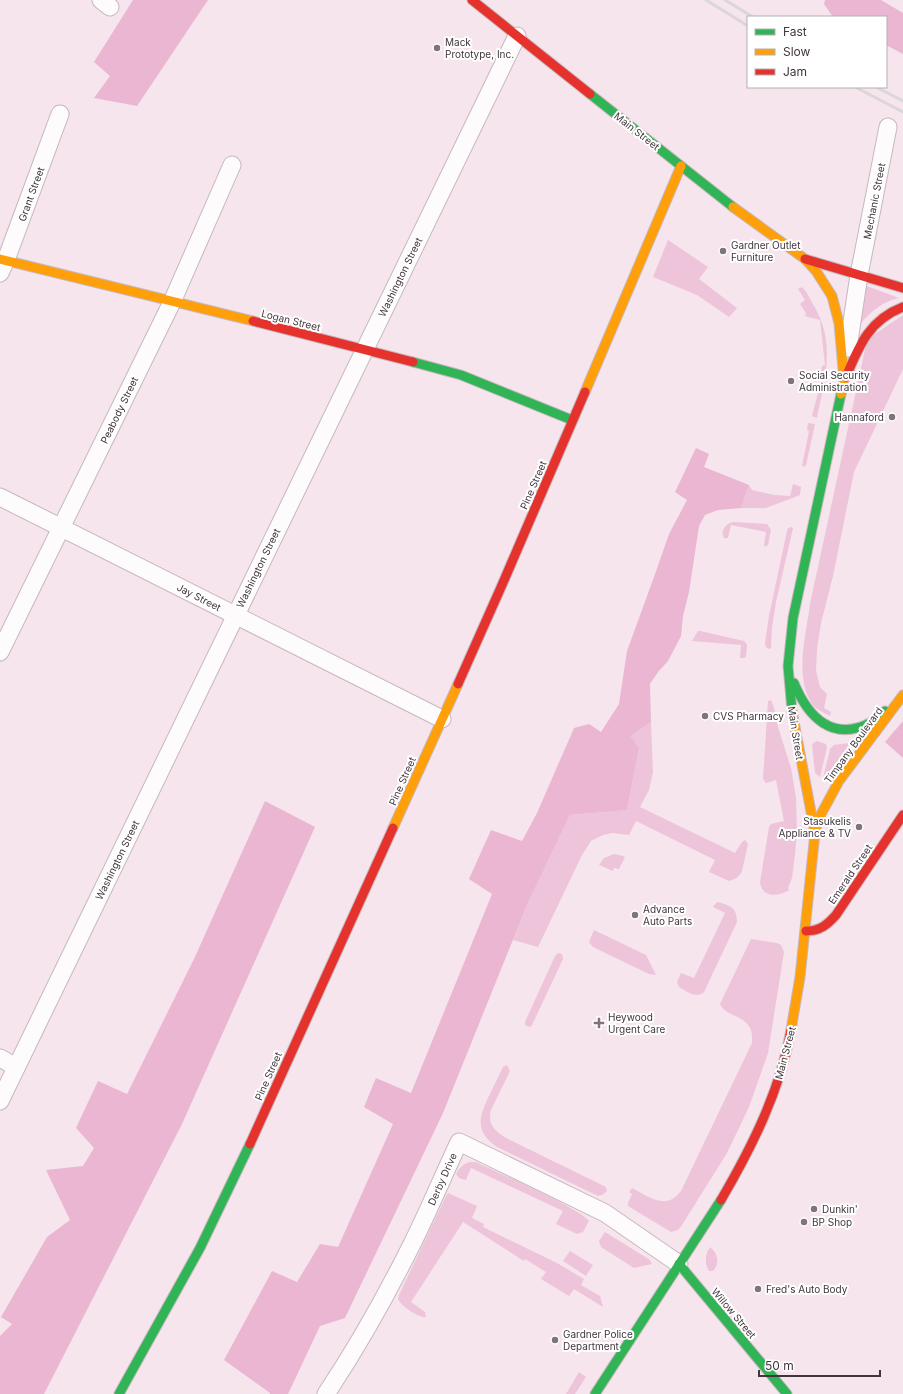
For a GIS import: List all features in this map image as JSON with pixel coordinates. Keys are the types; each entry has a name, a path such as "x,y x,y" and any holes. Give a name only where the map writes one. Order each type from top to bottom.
{"street":[{"name":"Main Street","path":"472,0 742,214 805,259 827,286 835,305 839,323 844,380"},
{"name":"Washington Street","path":"0,1100 517,36"},
{"name":"Grant Street","path":"2,264 60,114"},
{"name":"Mechanic Street","path":"859,275 888,126"},
{"name":"Peabody Street","path":"0,652 172,302 232,165"},
{"name":"Pine Street","path":"119,1394 200,1248 247,1150 502,585 681,166"},
{"name":"Main Street","path":"596,1394 679,1264 713,1214 738,1171 760,1128 775,1089 788,1047 795,1012 806,931 815,833 793,719 788,666 793,618 844,380 850,329 859,275 805,259"},
{"name":"Logan Street","path":"2,264 172,302 365,349 462,376 572,420"},
{"path":"859,275 903,288"},
{"path":"844,380 858,348 870,329 886,313 903,307"},
{"name":"Jay Street","path":"0,497 442,719"},
{"name":"Main Street","path":"788,666 799,697 812,716 826,726 839,730 853,728 872,722 903,694"},
{"name":"Timpany Boulevard","path":"815,833 819,818 839,781 903,694"},
{"name":"Emerald Street","path":"806,931 819,930 829,923 836,915 903,816"},
{"path":"0,1058 16,1067"},
{"name":"Derby Drive","path":"326,1394 358,1345 383,1301 413,1243 459,1142 605,1213 679,1264"},
{"name":"Willow Street","path":"679,1264 787,1394"}],"shaded area":[{"path":"133,0 208,0 137,106 94,98 110,76 94,62"},
{"path":"825,0 881,0 903,13 903,54 887,46 887,16 832,16 824,4"},
{"path":"668,240 708,267 699,279 737,308 729,317 697,295 653,277"},
{"path":"864,285 899,298 888,301 878,307 861,323 857,321"},
{"path":"802,287 821,320 827,347 827,361 817,418 812,416 822,378 820,377 822,366 825,365 820,320 805,316 806,313 800,304 805,300 798,289"},
{"path":"903,315 903,369 854,472 833,576 821,623 817,649 816,671 820,687 827,694 824,708 831,712 830,716 813,706 807,693 804,681 802,668 804,642 810,604 866,345 869,338"},
{"path":"808,423 815,424 806,465 804,467 802,466 809,431 807,430"},
{"path":"696,448 709,454 704,467 749,485 741,508 718,510 705,515 699,526 689,592 683,616 681,636 668,661 650,684 651,722 630,736 639,748 627,810 570,815 527,905 443,1113 345,1318 320,1326 288,1394 270,1394 224,1360 272,1271 297,1282 320,1244 338,1247 393,1124 364,1107 376,1078 411,1093 492,894 469,879 491,830 522,841 537,813 574,728 589,724 601,732 619,704 627,651 669,534 687,500 675,492"},
{"path":"793,484 801,487 800,495 766,508 741,508 749,485 752,490 774,495 790,496"},
{"path":"733,522 767,524 771,530 768,545 765,547 764,545 766,532 731,525 728,538 724,538 724,528"},
{"path":"792,527 776,602 772,627 771,648 768,649 765,643 769,616 787,531 788,528"},
{"path":"698,631 744,641 747,645 746,657 740,658 741,645 692,641"},
{"path":"771,700 791,768 796,798 797,833 792,878 788,888 789,890 776,895 771,895 764,891 760,882 769,827 771,824 784,821 776,780 766,783 763,779 768,701"},
{"path":"903,721 903,758 885,742"},
{"path":"651,722 653,772 649,790 640,807 735,853 745,840 748,844 741,873 737,878 729,881 709,872 715,860 636,821 629,835 612,833 603,835 591,841 582,855 538,947 513,940 527,905 570,815 627,810 639,748 629,736"},
{"path":"817,741 826,744 827,748 820,777 815,773 812,744"},
{"path":"849,743 851,747 826,779 823,778 830,749 834,745"},
{"path":"265,801 315,827 182,1124 44,1394 0,1394 0,1336 12,1324 1,1317 47,1237 70,1220 46,1170 83,1166 94,1148 76,1128 98,1081 127,1094 194,959"},
{"path":"614,854 625,857 619,869 614,868 613,871 599,865 604,858"},
{"path":"717,902 725,904 734,910 737,917 737,922 704,992 695,995 679,987 677,982 681,973 694,978 725,913 713,907"},
{"path":"594,930 646,955 656,975 649,974 593,947 589,942"},
{"path":"751,939 777,943 781,945 784,952 768,1053 749,1107 727,1153 682,1225 678,1230 671,1232 628,1206 632,1194 629,1192 632,1188 651,1198 664,1201 670,1200 681,1191 752,1043 752,1033 749,1026 740,1018 728,1013 720,1004"},
{"path":"558,953 562,954 563,959 532,1025 530,1027 525,1025 555,956"},
{"path":"507,1065 510,1071 491,1110 490,1116 491,1124 496,1131 508,1139 606,1187 607,1191 602,1195 598,1196 497,1147 485,1136 481,1125 482,1113 503,1067"},
{"path":"470,1162 476,1162 537,1190 583,1215 589,1221 583,1232 577,1234 556,1224 563,1211 471,1168 466,1180 459,1178 456,1174 459,1169"},
{"path":"448,1193 477,1206 472,1218 484,1224 483,1227 557,1263 584,1279 581,1285 600,1296 603,1307 574,1289 569,1296 541,1279 546,1272 525,1259 524,1261 463,1222 411,1302 425,1312 426,1317 419,1316 406,1308 398,1299 399,1295"},
{"path":"605,1232 650,1260 652,1264 634,1268 601,1247 599,1241"},
{"path":"710,1247 715,1252 717,1259 717,1265 713,1271 709,1271 706,1262 706,1256"},
{"path":"570,1251 593,1265 586,1276 563,1261"},
{"path":"579,1372 586,1377 575,1394 566,1394"}],"railway":[{"path":"706,0 747,25"},
{"path":"725,0 751,16"},
{"path":"857,88 903,112"},
{"path":"878,88 903,101"}],"traffic: fast":[{"path":"590,94 733,207"},
{"path":"413,362 461,375 572,420"},
{"path":"792,711 788,666 793,618 841,394"},
{"path":"794,683 806,706 814,716 833,728 844,730 856,728 872,722 885,711"},
{"path":"119,1394 200,1248 250,1144"},
{"path":"595,1394 721,1200"},
{"path":"679,1264 787,1394"}],"traffic: slow":[{"path":"585,392 681,166"},
{"path":"733,207 805,259 816,271 832,296 839,323 844,380 841,394"},
{"path":"0,259 253,321"},
{"path":"393,828 458,684"},
{"path":"815,832 819,818 839,781 903,695"},
{"path":"791,1030 800,977 815,833 792,711"}],"traffic: jam":[{"path":"472,0 590,94"},
{"path":"805,259 903,288"},
{"path":"846,377 861,345 873,327 891,312 903,307"},
{"path":"253,321 413,362"},
{"path":"458,684 585,392"},
{"path":"806,931 823,927 836,915 903,815"},
{"path":"250,1144 393,828"},
{"path":"721,1200 764,1118 780,1075 791,1030"}],"place":[{"name":"Mack Prototype, Inc.","path":"437,48"},
{"name":"Gardner Outlet Furniture","path":"723,251"},
{"name":"Social Security Administration","path":"791,381"},
{"name":"Hannaford","path":"892,417"},
{"name":"CVS Pharmacy","path":"705,716"},
{"name":"Stasukelis Appliance & TV","path":"859,827"},
{"name":"Advance Auto Parts","path":"635,915"},
{"name":"Heywood Urgent Care","path":"599,1023"},
{"name":"Dunkin'","path":"814,1209"},
{"name":"BP Shop","path":"804,1222"},
{"name":"Fred's Auto Body","path":"758,1289"},
{"name":"Gardner Police Department","path":"555,1340"}]}
